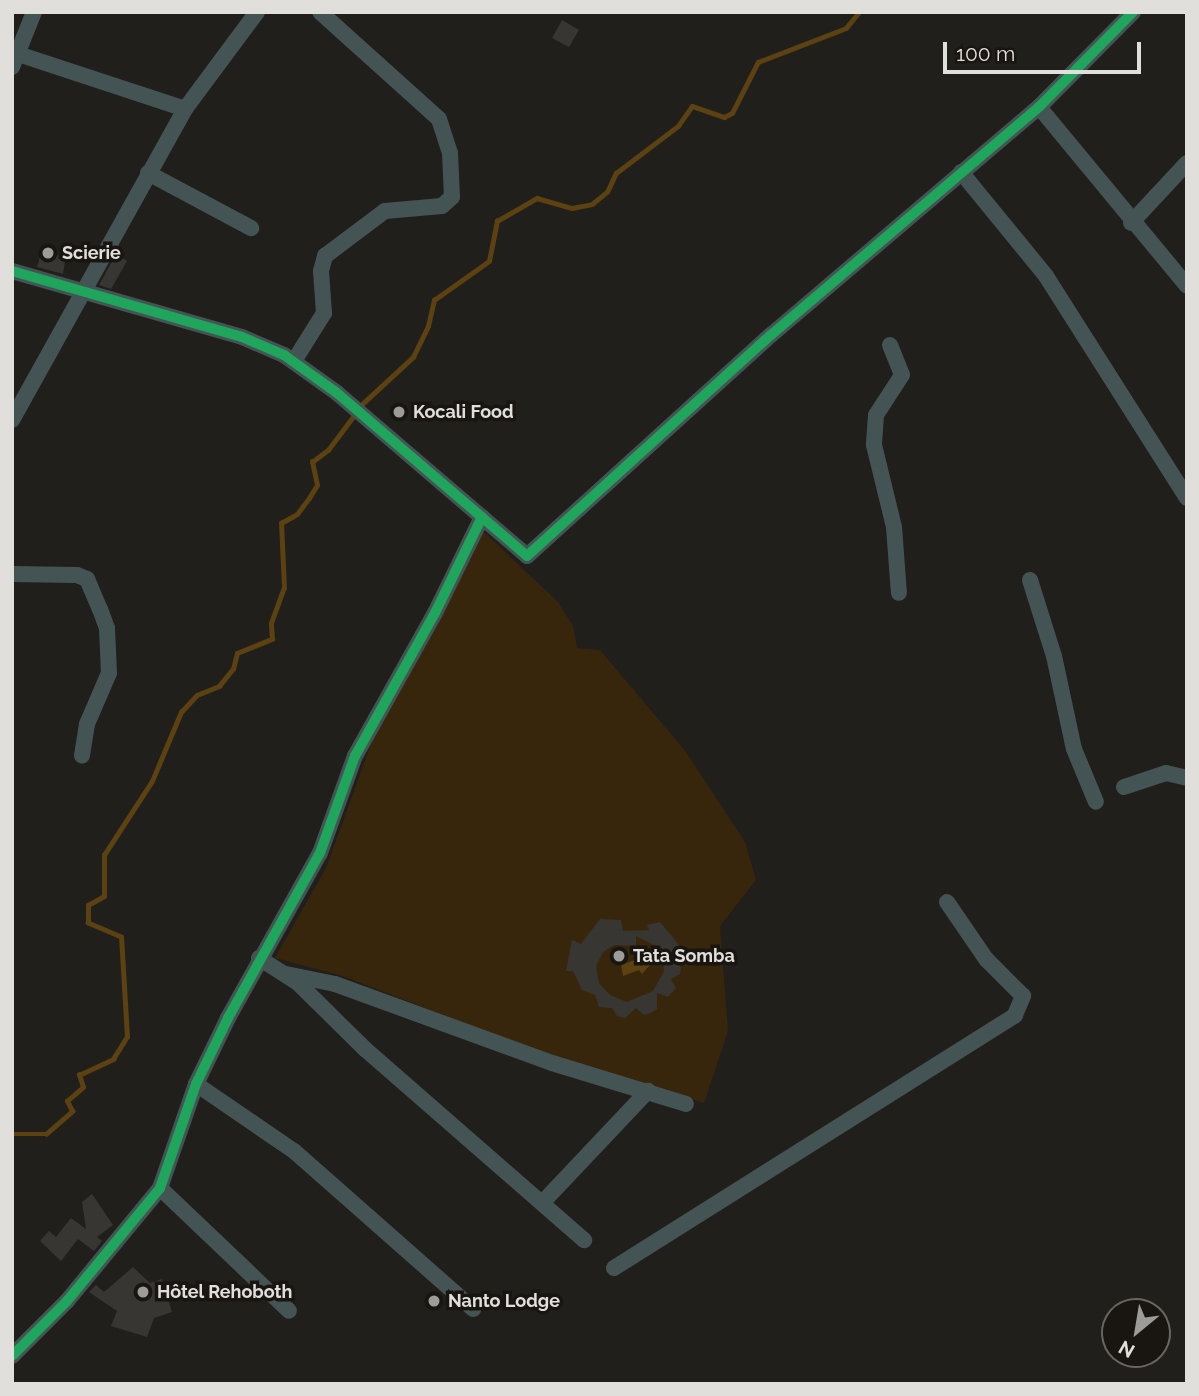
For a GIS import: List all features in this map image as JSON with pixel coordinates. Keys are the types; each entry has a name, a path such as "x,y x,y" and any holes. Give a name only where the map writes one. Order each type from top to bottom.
{"street":[{"path":"33,12 14,58 185,109"},
{"path":"12,420 185,109 257,12"},
{"path":"294,361 324,313 321,271 325,256 385,211 442,206 452,197 450,153 439,119 320,12"},
{"path":"12,271 242,337 294,361 527,556 771,335 1039,107 1133,12"},
{"path":"1039,107 1131,223 1187,286"},
{"path":"1131,223 1187,163"},
{"path":"961,172 1040,266 1187,498"},
{"path":"148,173 251,228"},
{"path":"890,345 902,374 898,387 876,415 874,445 894,527 899,593"},
{"path":"12,1356 67,1301 160,1188 196,1084 259,958 320,853 355,756 482,517"},
{"path":"12,573 77,575 87,579 100,609 107,628 109,673 87,724 82,756"},
{"path":"1030,580 1054,656 1074,749 1096,802"},
{"path":"1124,787 1166,773 1187,778"},
{"path":"614,1268 1015,1015 1023,996 986,958 947,902"},
{"path":"259,958 285,974 365,1049 584,1240"},
{"path":"285,974 335,984 552,1063 686,1104"},
{"path":"196,1084 294,1151 473,1309"},
{"path":"543,1202 648,1091"},
{"path":"160,1188 289,1311"}],"shaded area":[{"path":"483,531 558,602 573,626 577,648 600,650 686,752 745,842 756,880 720,926 728,1031 704,1103 544,1054 343,976 275,958 326,868 374,736"},
{"path":"640,958 650,965 642,974 639,970 623,976 621,965"}],"building":[{"path":"562,20 579,30 569,47 552,38"},
{"name":"Scierie","path":"44,244 65,261 63,274 37,267"},
{"path":"116,254 127,261 111,289 99,285"},
{"path":"600,919 621,920 623,931 649,930 647,925 660,922 679,945 678,951 669,956 681,967 680,974 671,979 676,988 668,997 657,993 657,1009 651,1013 644,1015 636,1008 625,1018 617,1016 612,1008 599,1007 595,995 582,990 573,971 566,971 572,940 581,944","holes":["636,936 662,949 664,971 653,991 627,1002 610,995 599,983 596,966 603,952 614,945 636,946"]},
{"path":"92,1194 113,1225 97,1237 102,1241 94,1251 78,1239 61,1261 40,1241 49,1231 56,1237 71,1218 86,1229 82,1202"},
{"path":"133,1267 150,1283 162,1279 172,1312 154,1318 147,1337 111,1326 117,1311 89,1292 96,1285 104,1292"}],"waterway":[{"path":"359,407 413,357 428,326 434,300 489,261 497,221 537,198 572,208 592,204 607,192 616,173 678,126 692,106 724,117 732,113 758,62 846,28 859,12"},
{"path":"12,1134 46,1134 72,1111 67,1101 83,1087 79,1075 113,1059 127,1037 121,937 88,923 88,905 104,896 104,855 152,781 181,712 197,695 219,686 233,669 237,653 272,639 271,623 284,588 281,523 297,514 309,498 317,485 312,462 328,450 355,414"}],"cycle path":[{"path":"12,271 242,337 284,355 337,393 527,556 771,335 1039,107 1133,12"},
{"path":"12,1356 67,1301 160,1188 196,1084 228,1018 320,853 355,756 435,613 482,517"}],"place":[{"name":"Scierie","path":"48,253"},
{"name":"Kocali Food","path":"399,412"},
{"name":"Tata Somba","path":"619,956"},
{"name":"Hôtel Rehoboth","path":"143,1292"},
{"name":"Nanto Lodge","path":"434,1301"}]}
